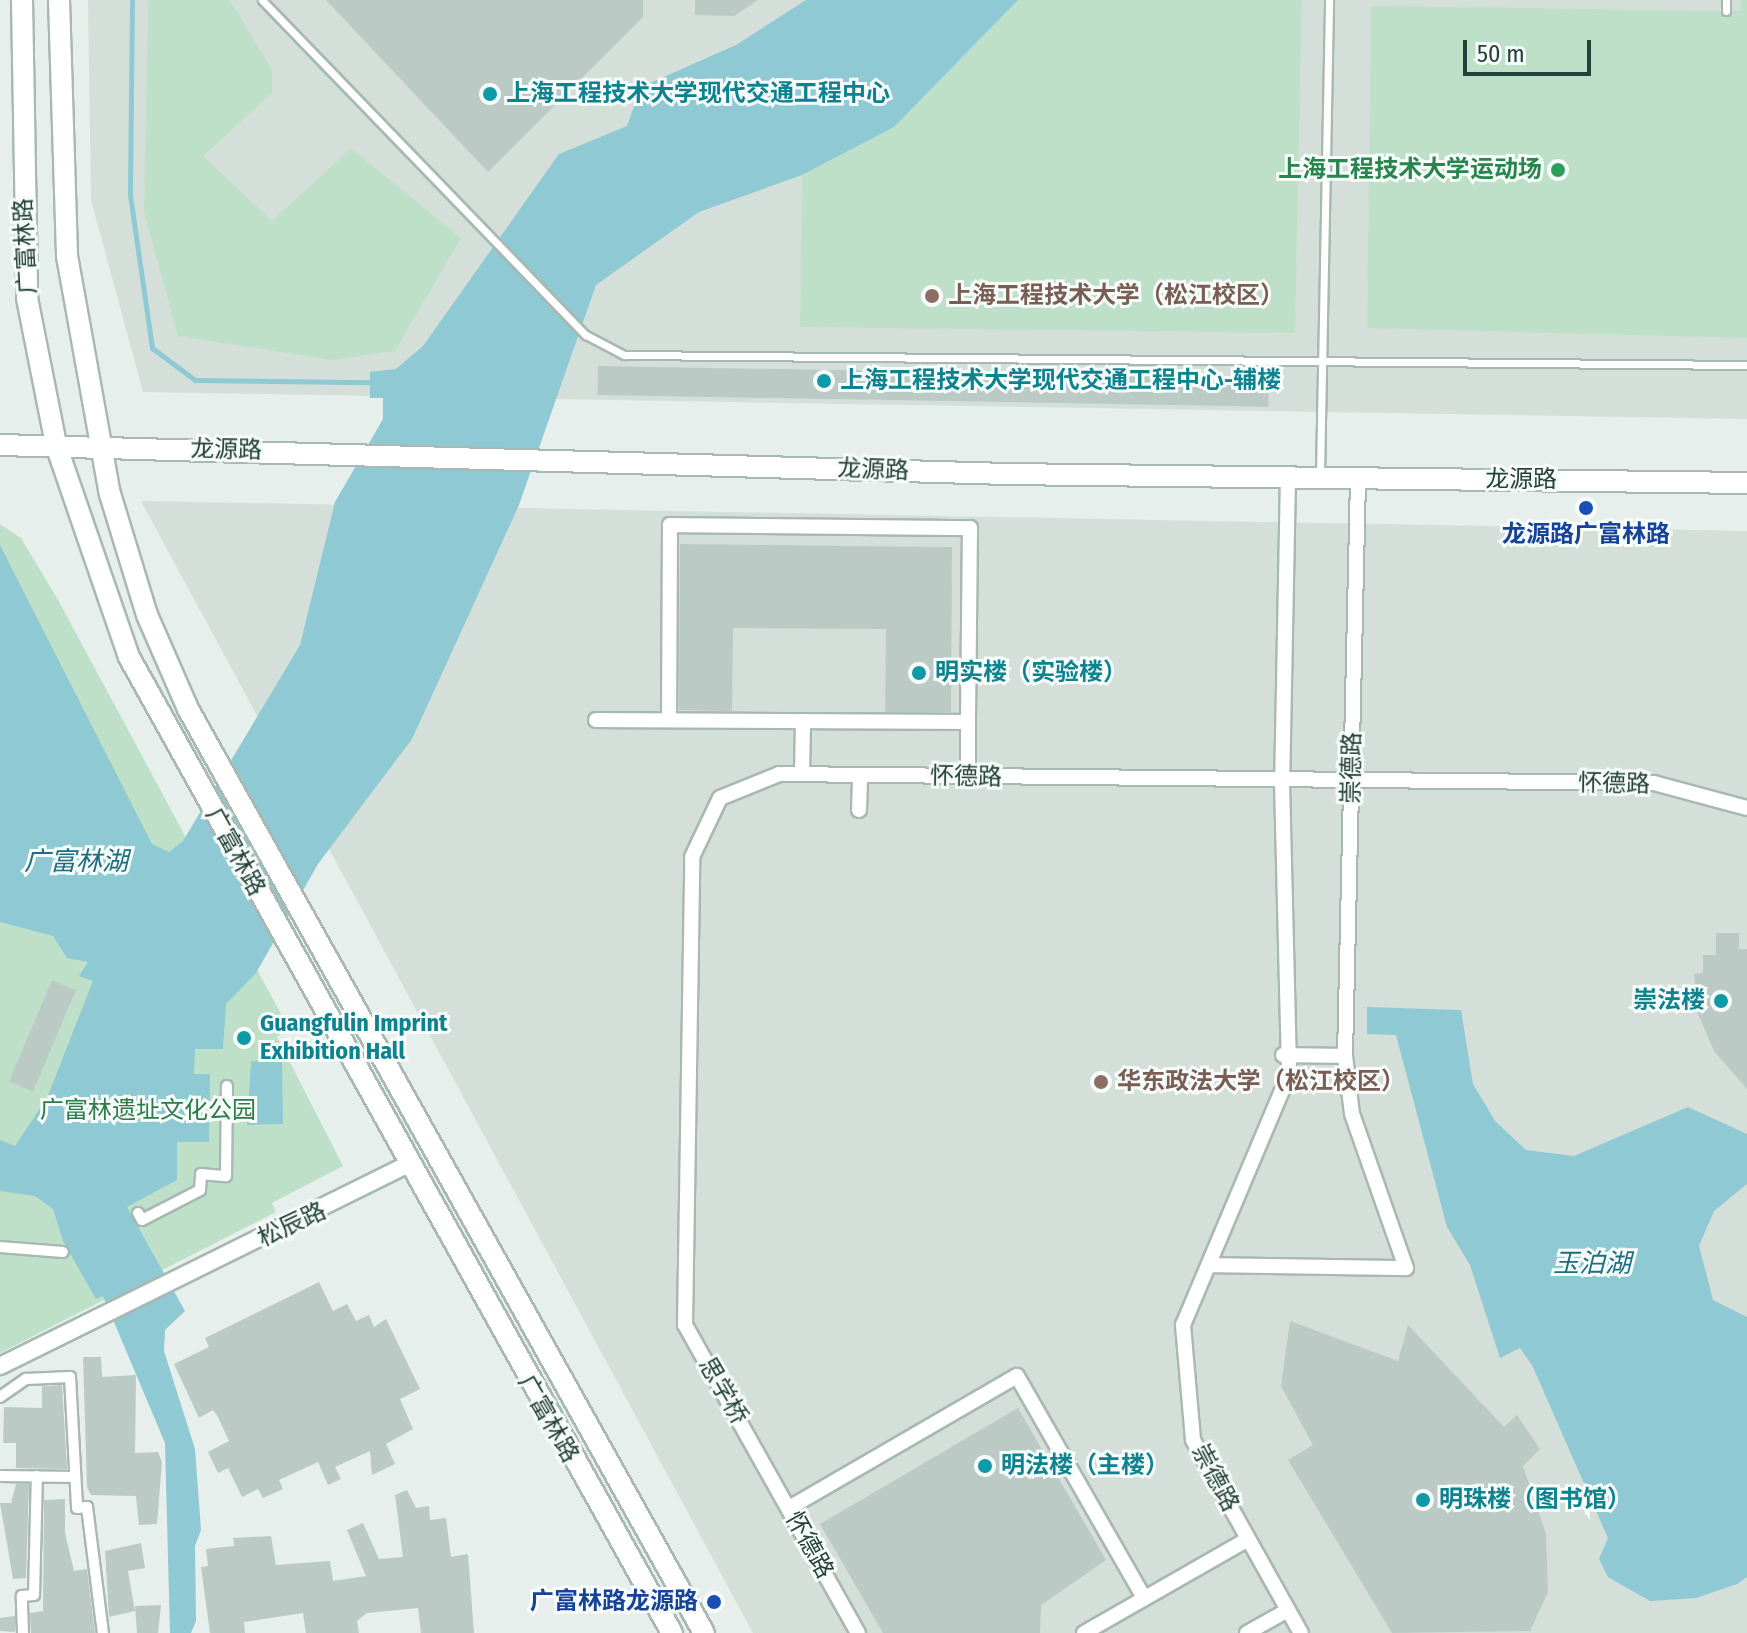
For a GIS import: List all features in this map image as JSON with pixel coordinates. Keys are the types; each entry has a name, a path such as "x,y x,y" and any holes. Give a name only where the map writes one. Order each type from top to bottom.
{"main road":[{"name":"广富林路","path":"22,0 27,298 56,445 129,657 283,940 672,1633"},
{"name":"广富林路","path":"59,0 67,256 100,447 147,615 234,790 704,1633"},
{"name":"龙源路","path":"0,445 1358,479 1747,483"}],"street":[{"name":"崇德路","path":"1288,477 1282,782 1283,1055 1289,1074 1211,1265 1183,1325 1193,1440 1301,1633"},
{"name":"崇德路","path":"1211,1265 1406,1268 1352,1114 1345,1056 1358,479"},
{"path":"669,720 670,525 970,528 968,777"},
{"path":"596,720 968,722"},
{"path":"802,774 803,721"},
{"name":"怀德路","path":"685,1325 692,857 720,798 779,774 802,774 1282,782 1654,783 1747,808"},
{"path":"859,810 860,775"},
{"path":"1283,1055 1345,1056"},
{"path":"138,1213 142,1220 200,1190 201,1174 226,1176 227,1086"},
{"name":"松辰路","path":"0,1366 409,1164"},
{"path":"0,1247 63,1252"},
{"name":"思学桥","path":"685,1325 761,1456"},
{"path":"789,1508 1017,1376 1144,1598"},
{"path":"0,1397 26,1379 70,1377 77,1508 87,1507 103,1633"},
{"name":"怀德路","path":"761,1456 858,1633"},
{"path":"0,1476 75,1477"},
{"path":"23,1633 22,1596 34,1595 37,1476"},
{"path":"1084,1633 1248,1539"},
{"path":"1247,1633 1288,1610"}],"lane":[{"path":"262,0 586,335 624,355 1747,365"},
{"path":"1320,478 1329,0"},
{"path":"1726,0 1726,11"}],"shaded area":[{"name":"上海工程技术大学（松江校区）","path":"88,0 1747,0 1747,419 143,392 91,200"},
{"name":"华东政法大学（松江校区）","path":"141,501 1747,531 1747,1633 753,1633"}],"green space":[{"path":"148,0 230,0 272,70 272,93 203,156 272,221 351,148 461,238 395,351 332,360 178,336 144,212"},
{"path":"1018,0 1302,0 1295,333 800,327 802,175 894,127"},
{"name":"上海工程技术大学运动场","path":"1741,0 1747,0 1747,338 1367,328 1371,6 1740,11"},
{"name":"广富林遗址文化公园","path":"0,524 21,538 57,598 289,1029 277,1037 343,1166 272,1203 276,1212 0,1353"}],"water":[{"name":"广富林湖","path":"806,0 1018,0 894,127 802,175 699,212 596,285 519,505 412,739 318,864 256,973 226,1004 223,1049 195,1049 194,1074 210,1074 209,1142 177,1142 177,1180 127,1207 185,1311 165,1330 164,1351 195,1449 201,1530 195,1546 196,1621 191,1633 170,1633 165,1443 103,1296 96,1299 63,1241 53,1209 35,1196 0,1191 0,1140 15,1146 47,1098 93,981 79,976 88,962 67,958 53,936 0,922 0,545 152,844 169,852 183,841 300,645 335,502 383,419 383,398 370,398 370,372 396,369 423,346 559,154 627,126 641,87 736,45"},
{"name":"玉泊湖","path":"1367,1007 1461,1010 1473,1084 1495,1121 1526,1150 1574,1156 1688,1107 1747,1134 1747,1184 1714,1211 1699,1246 1713,1300 1747,1317 1747,1577 1737,1584 1696,1598 1650,1601 1608,1577 1599,1559 1608,1538 1532,1365 1520,1348 1500,1358 1470,1265 1447,1227 1396,1035 1367,1034"},
{"path":"251,1061 282,1061 283,1124 247,1125"}],"building":[{"name":"上海工程技术大学现代交通工程中心","path":"326,0 643,0 643,17 488,172"},
{"path":"695,0 758,0 734,16 695,15"},
{"name":"上海工程技术大学现代交通工程中心-辅楼","path":"598,366 1269,378 1268,407 597,395"},
{"name":"明实楼（实验楼）","path":"680,544 952,547 951,712 885,712 886,629 733,628 732,711 679,710"},
{"name":"崇法楼","path":"1716,933 1739,933 1739,949 1747,949 1747,1089 1714,1051 1698,1014 1694,974 1703,973 1703,955 1716,955"},
{"path":"52,980 76,990 33,1091 9,1081"},
{"name":"Guangfulin Imprint Exhibition Hall","path":"235,1029 254,1029 254,1047 235,1047"},
{"path":"319,1282 333,1311 347,1304 356,1321 369,1315 374,1327 386,1319 420,1389 400,1399 413,1429 386,1444 395,1464 372,1475 370,1451 335,1467 341,1479 328,1485 318,1462 279,1480 283,1489 263,1498 258,1489 242,1497 228,1468 218,1473 208,1452 229,1441 218,1417 213,1410 199,1418 174,1364 209,1347 205,1338"},
{"name":"明珠楼（图书馆）","path":"1290,1321 1398,1361 1408,1325 1504,1427 1517,1415 1540,1449 1523,1466 1546,1534 1548,1592 1530,1631 1392,1633 1288,1460 1313,1445 1281,1386"},
{"path":"83,1357 101,1357 102,1377 136,1375 135,1453 158,1452 162,1462 157,1524 139,1525 136,1496 91,1495 87,1487"},
{"path":"62,1385 67,1469 16,1468 16,1443 3,1443 4,1407 42,1408 42,1386"},
{"name":"明法楼（主楼）","path":"1018,1408 1106,1560 1041,1605 1040,1633 883,1633 820,1524"},
{"path":"16,1484 29,1484 26,1578 13,1579 0,1503 11,1503"},
{"path":"407,1490 416,1508 429,1506 430,1520 446,1518 451,1557 468,1554 474,1633 421,1633 418,1608 367,1613 357,1621 359,1633 306,1633 303,1613 244,1622 245,1633 210,1633 201,1567 208,1566 206,1549 234,1546 233,1538 271,1536 276,1565 330,1561 333,1581 366,1576 347,1530 363,1523 379,1559 403,1557 395,1495"},
{"path":"65,1499 65,1533 74,1571 87,1569 95,1633 31,1633 30,1613 43,1611 44,1500"},
{"path":"141,1543 145,1568 128,1571 135,1611 109,1617 105,1551"},
{"path":"161,1605 158,1633 137,1633 135,1606"},
{"path":"15,1616 15,1632 0,1631 0,1618"}],"waterway":[{"path":"132,0 130,195 152,348 195,380 370,382"}],"place":[{"name":"上海工程技术大学现代交通工程中心","path":"490,94"},
{"name":"上海工程技术大学运动场","path":"1558,170"},
{"name":"上海工程技术大学（松江校区）","path":"932,296"},
{"name":"上海工程技术大学现代交通工程中心-辅楼","path":"824,381"},
{"name":"龙源路广富林路","path":"1586,508"},
{"name":"明实楼（实验楼）","path":"919,673"},
{"name":"崇法楼","path":"1721,1001"},
{"name":"Guangfulin Imprint Exhibition Hall","path":"244,1038"},
{"name":"华东政法大学（松江校区）","path":"1101,1082"},
{"name":"明法楼（主楼）","path":"985,1466"},
{"name":"明珠楼（图书馆）","path":"1423,1500"},
{"name":"广富林路龙源路","path":"714,1602"}]}
